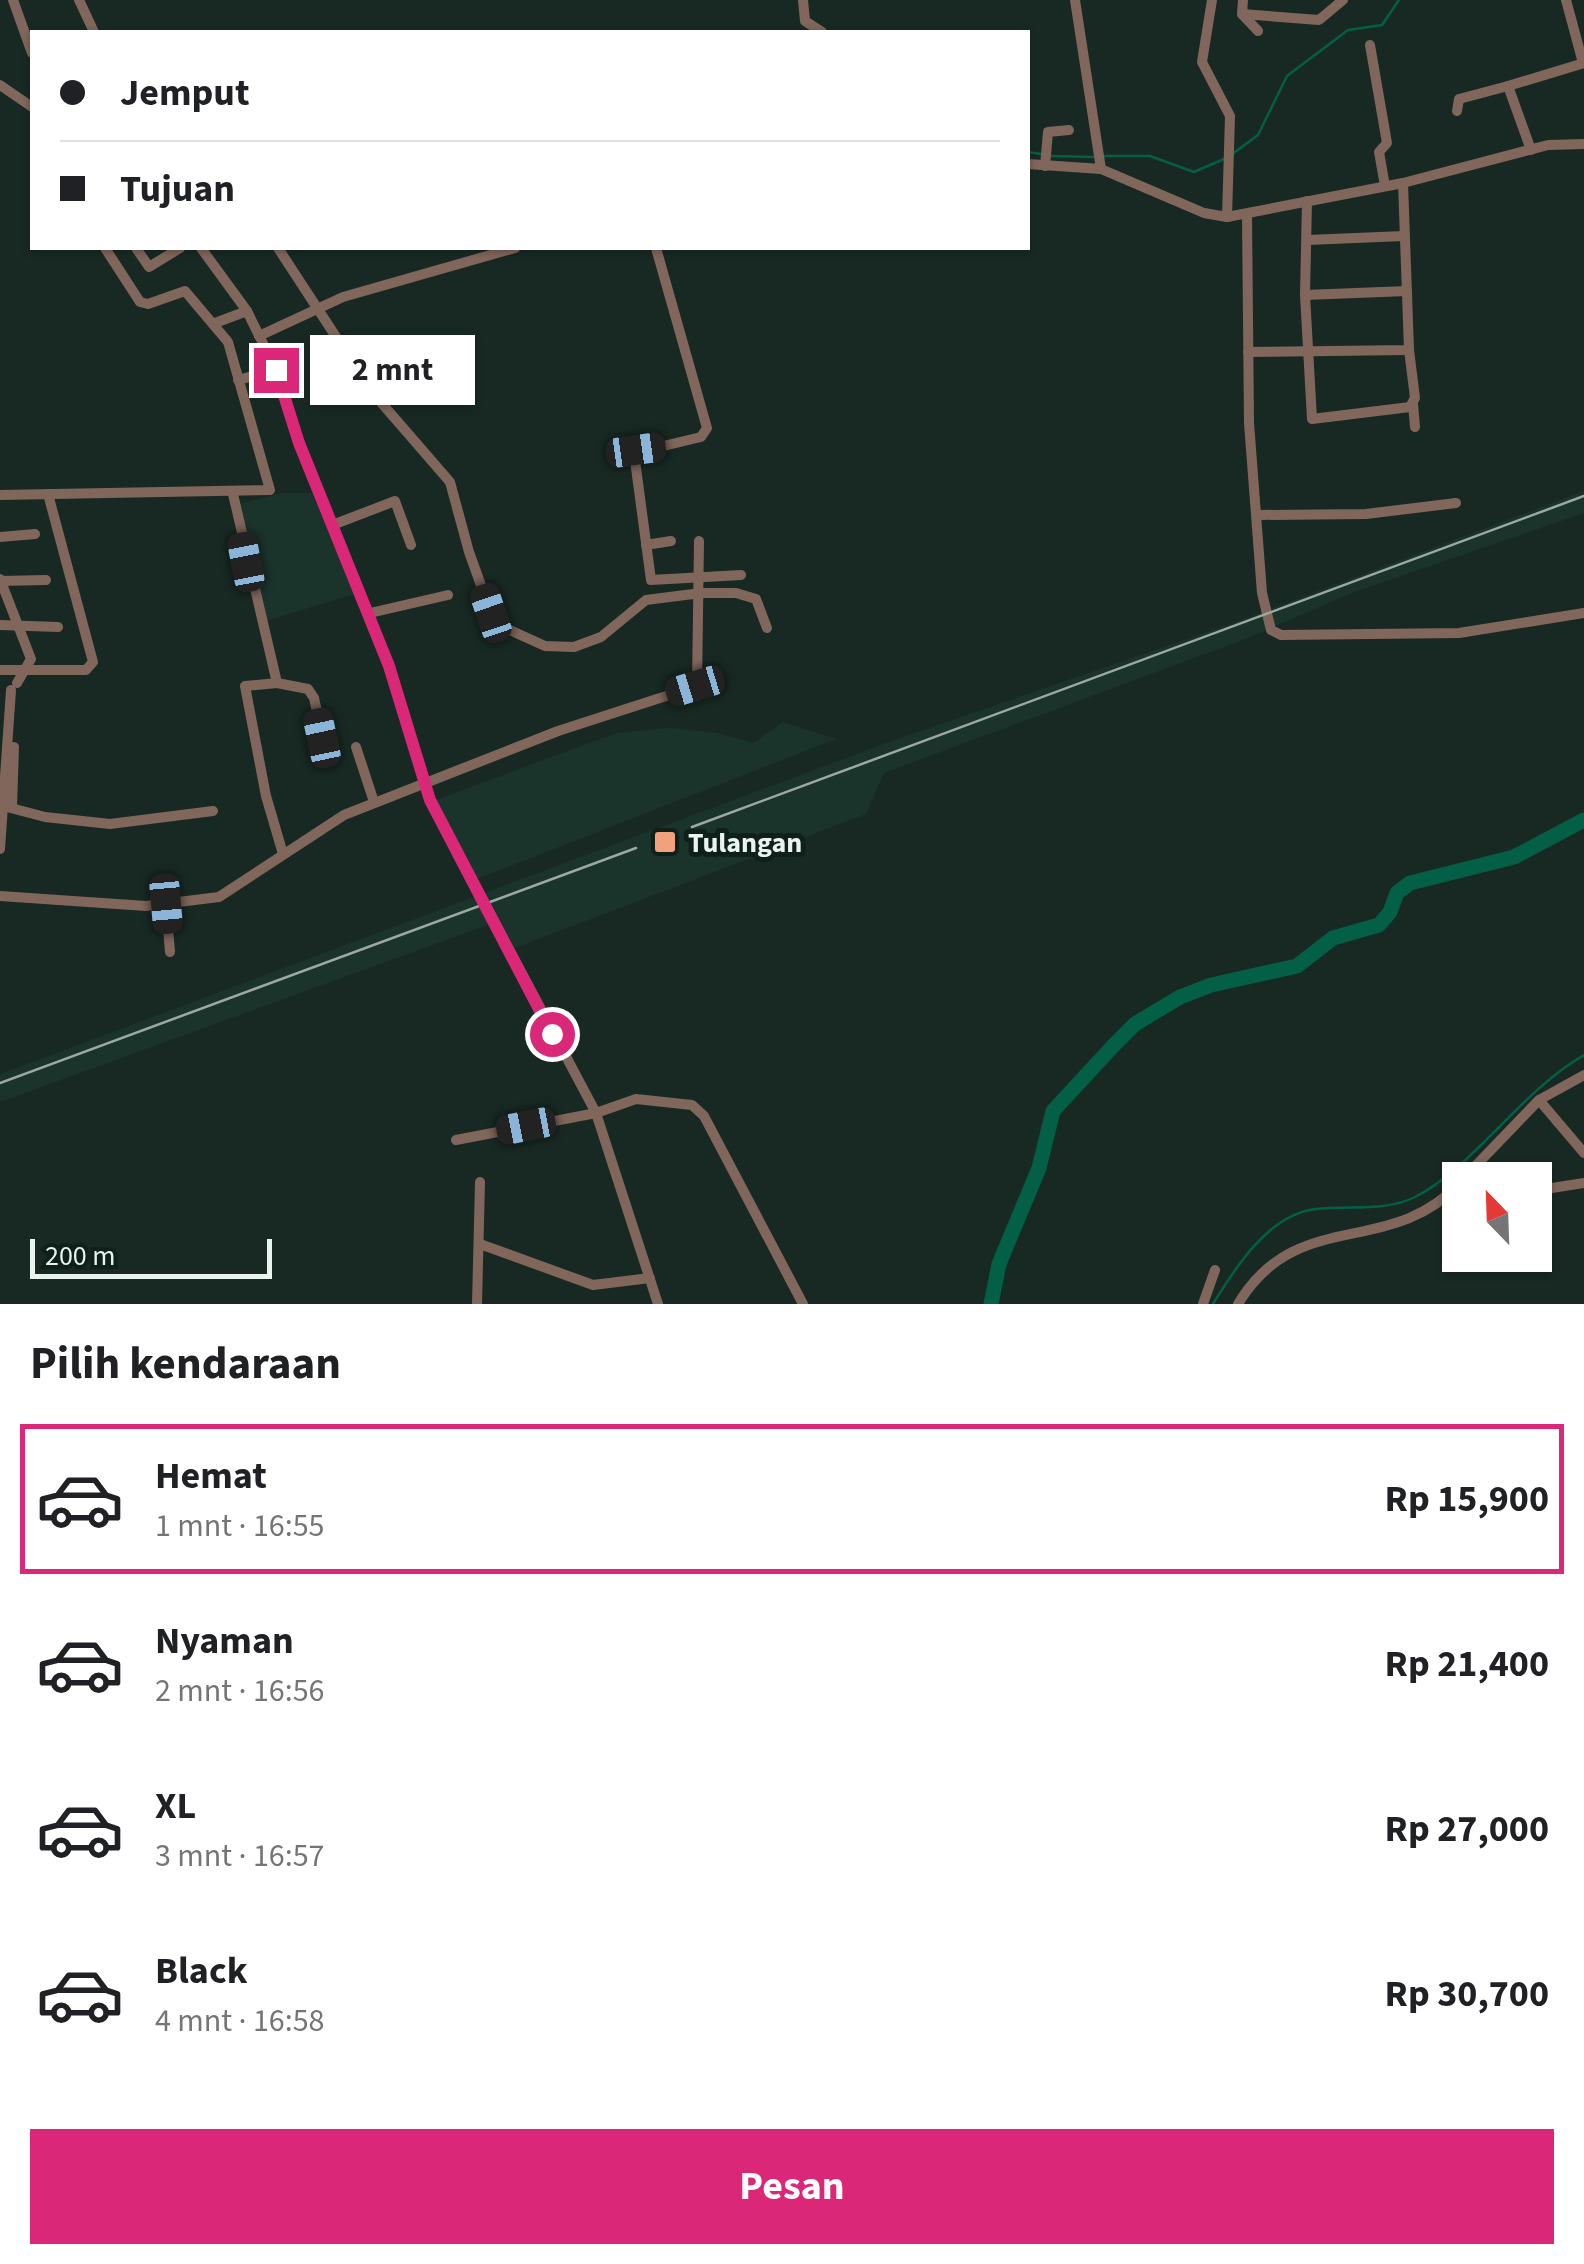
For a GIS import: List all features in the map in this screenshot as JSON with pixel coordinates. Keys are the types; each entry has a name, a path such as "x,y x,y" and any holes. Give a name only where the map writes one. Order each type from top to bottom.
{"street":[{"path":"13,0 30,47"},
{"path":"79,0 93,30"},
{"path":"803,0 806,28"},
{"path":"1075,0 1101,160"},
{"path":"1212,0 1202,66 1230,116 1228,217"},
{"path":"1243,0 1242,14 1258,31"},
{"path":"1242,14 1319,20 1343,0"},
{"path":"1457,111 1460,99 1583,63 1566,0"},
{"path":"1370,45 1387,143 1378,152 1385,186"},
{"path":"0,84 30,106"},
{"path":"1508,86 1531,150"},
{"path":"1046,159 1048,132 1069,130"},
{"path":"1030,163 1046,159 1101,160 1204,213 1228,217 1403,183 1548,144 1584,144"},
{"path":"1403,183 1408,350 1415,426"},
{"path":"1308,201 1304,295 1312,419 1402,409 1414,404"},
{"path":"1246,216 1248,352 1262,593 1275,634 1459,633 1584,613"},
{"path":"1307,240 1404,236"},
{"path":"0,495 268,492 271,484 228,342 215,323 203,318 185,291 142,303 106,250"},
{"path":"137,250 149,267 177,250"},
{"path":"202,250 246,311 276,370 299,443 370,613 424,781 458,857 596,1113 658,1304"},
{"path":"279,250 322,308 372,392 446,475 491,613 501,626 545,646 574,647 600,637 639,602 741,575"},
{"path":"260,336 322,308 509,250"},
{"path":"657,250 707,428 701,437 634,453 652,582 750,595 756,599 767,628"},
{"path":"1304,295 1407,291"},
{"path":"215,323 246,311"},
{"path":"1248,352 1408,350"},
{"path":"238,380 276,370"},
{"path":"0,670 86,670 93,662 48,494"},
{"path":"233,494 277,682"},
{"path":"335,524 408,496"},
{"path":"395,500 411,545"},
{"path":"1258,515 1366,514 1456,503"},
{"path":"0,537 36,534"},
{"path":"646,545 671,541"},
{"path":"0,896 166,904 219,897 315,830 374,802 698,685 699,541"},
{"path":"0,849 10,769 10,687 31,659 0,580 46,580"},
{"path":"370,613 448,595"},
{"path":"0,625 58,626"},
{"path":"283,854 266,796 245,687 277,682 299,684 311,692 322,738"},
{"path":"356,747 374,802"},
{"path":"5,806 45,818 110,824 213,810"},
{"path":"166,904 170,952"},
{"path":"1480,1162 1540,1100 1584,1074"},
{"path":"456,1140 596,1113 636,1099 700,1109 803,1304"},
{"path":"1540,1100 1584,1154"},
{"path":"477,1304 480,1182"},
{"path":"1552,1188 1584,1183"},
{"path":"1238,1304 1273,1263 1302,1244 1396,1225 1442,1199"},
{"path":"480,1244 593,1285 650,1278"},
{"path":"1203,1304 1215,1270"}],"shaded area":[{"path":"1584,491 1584,513 1352,593 1243,640 884,773 866,814 515,948 499,921 0,1102 0,1074 886,743 1239,621"},
{"path":"280,493 312,493 355,594 265,621 240,504"},
{"path":"783,722 836,739 477,879 436,800 616,733 670,728 718,733 753,743"}],"waterway":[{"path":"1231,155 1258,135 1287,76 1348,30 1382,25 1399,0"},
{"path":"1030,152 1041,154"},
{"path":"1049,156 1095,157"},
{"path":"1103,156 1150,156 1194,172 1224,159"},
{"path":"991,1304 999,1264 1039,1168 1053,1111 1135,1024 1180,997 1211,985 1297,966 1333,938 1379,925 1390,912 1397,893 1410,883 1514,857 1584,820"},
{"path":"1213,1304 1255,1245 1283,1221 1316,1209 1379,1206 1415,1197 1457,1168 1539,1088 1584,1055"}],"railway":[{"path":"692,827 1584,496"},
{"path":"0,1083 636,848"}],"place":[{"name":"Tulangan","path":"665,842"}],"route":[{"path":"276,370 299,443 335,524 389,666 438,820 552,1034"}]}
